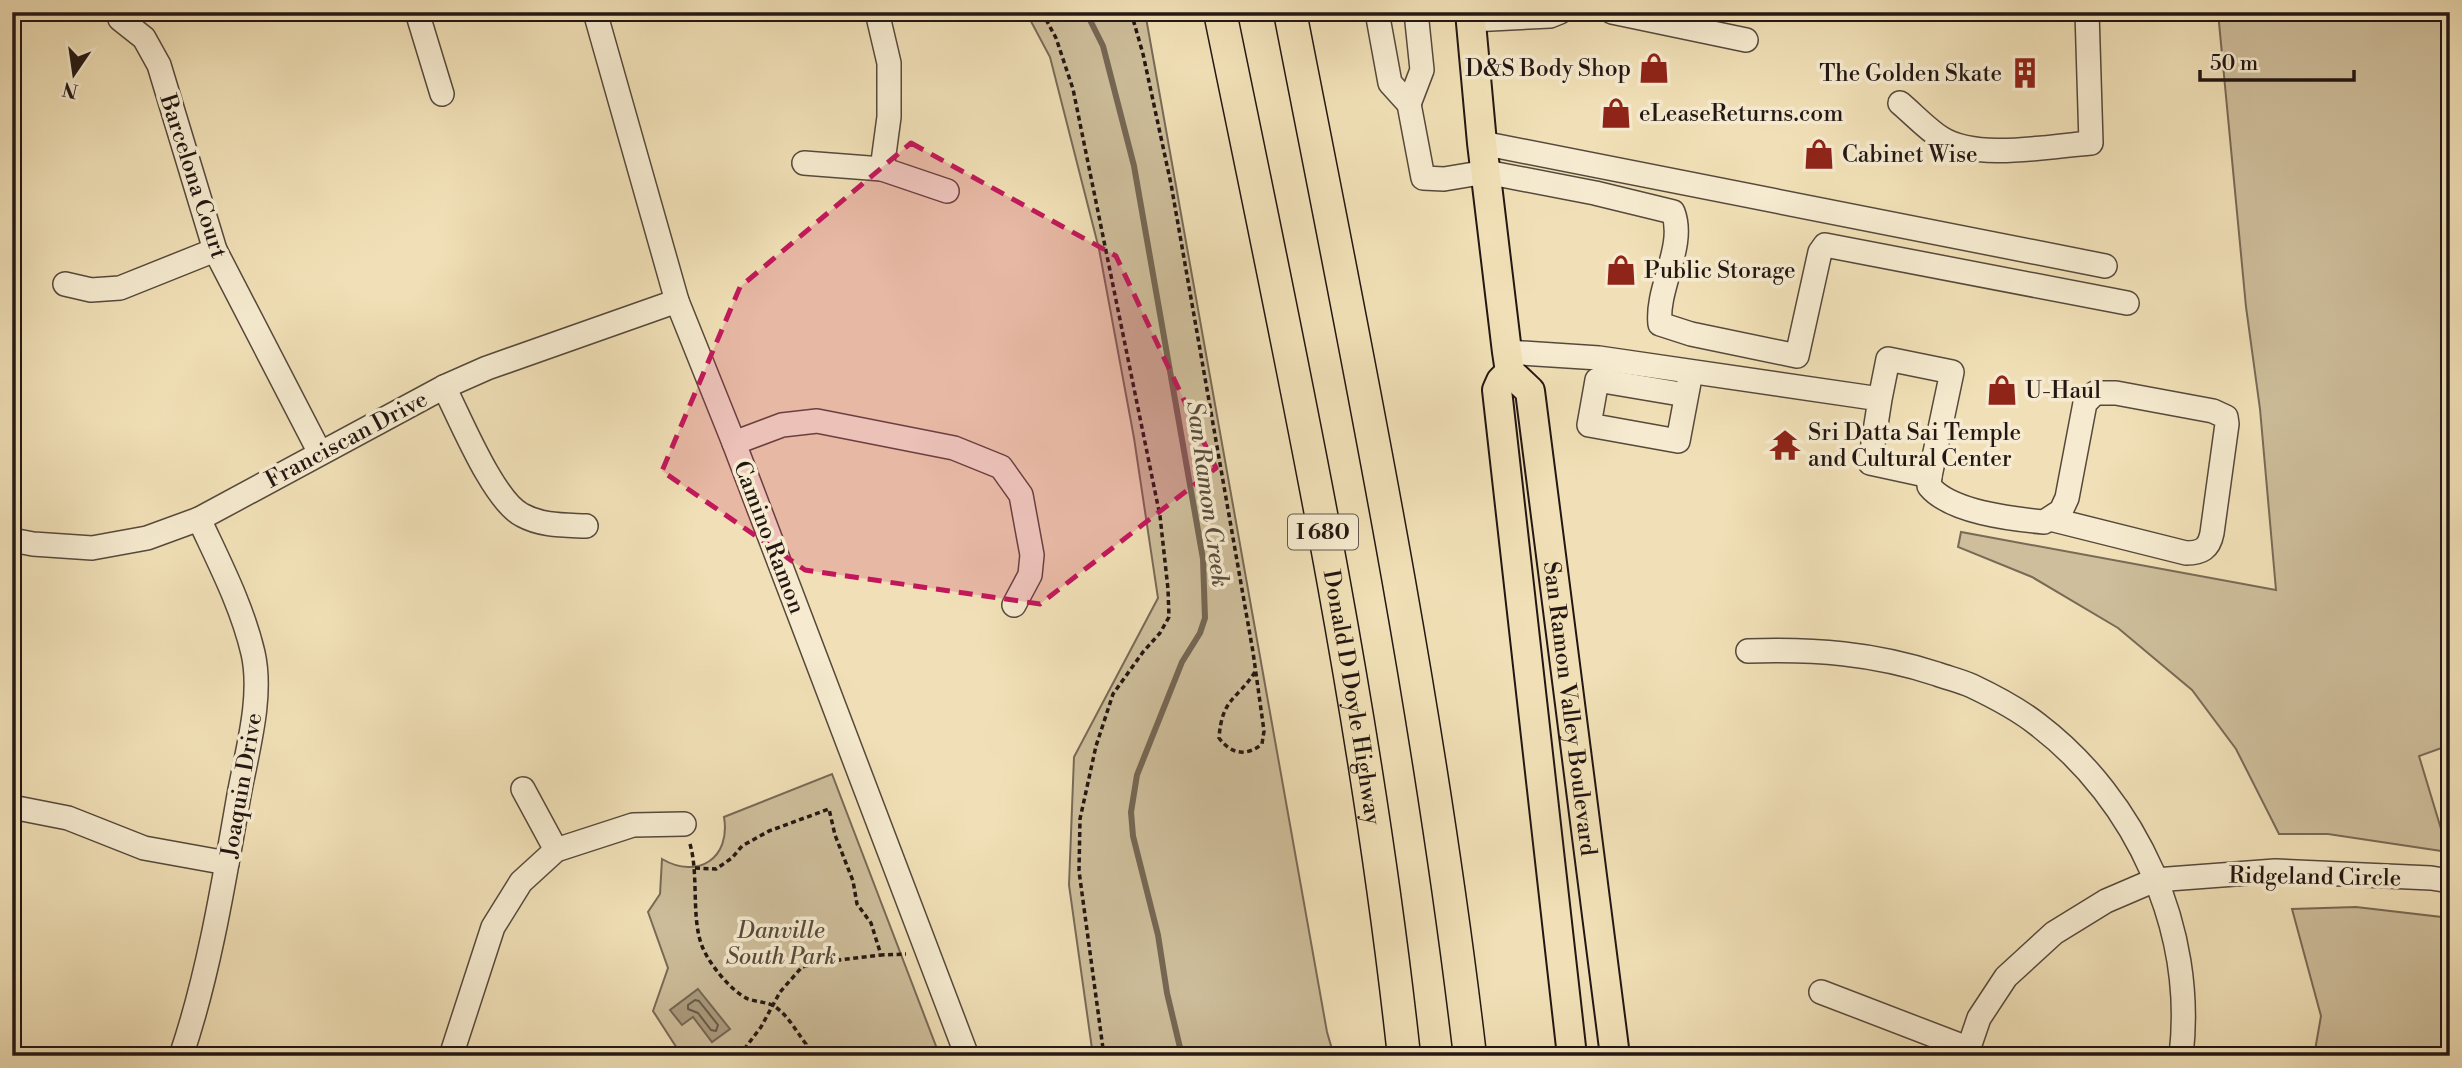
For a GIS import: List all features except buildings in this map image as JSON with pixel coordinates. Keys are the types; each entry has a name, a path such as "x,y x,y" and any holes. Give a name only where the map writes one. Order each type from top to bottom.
{"highway":[{"name":"Donald D Doyle Highway","path":"1220,12 1293,371 1349,672 1377,844 1404,1056"},
{"name":"I 680","path":"1290,12 1414,661 1442,839 1470,1056"}],"main road":[{"name":"San Ramon Valley Boulevard","path":"1471,16 1482,143 1509,362 1530,391 1615,1056"},
{"name":"San Ramon Valley Boulevard","path":"1509,362 1497,390 1573,1056"}],"street":[{"path":"418,12 442,94"},
{"name":"Camino Ramon","path":"595,12 677,301 734,443 967,1056"},
{"path":"877,12 889,63 889,117 882,169"},
{"path":"1377,12 1390,83 1409,104"},
{"path":"1416,12 1422,69 1409,104 1423,178 1444,179 1486,172 1595,193 1673,212 1677,222 1659,312 1660,324 1691,334 1797,356"},
{"path":"1471,16 1550,16 1560,12"},
{"path":"1612,12 1746,40"},
{"path":"1900,103 1942,139 1966,148 1990,151 2091,143 2087,12"},
{"name":"Barcelona Court","path":"120,19 144,38 159,65 215,250 320,453"},
{"path":"1482,143 2105,267"},
{"path":"804,163 882,169 947,191"},
{"path":"1595,193 1600,166"},
{"path":"1791,386 1819,252 1825,245 2127,303"},
{"path":"65,284 92,290 120,288 215,250"},
{"name":"Franciscan Drive","path":"12,540 92,548 147,538 199,519 444,387 487,368 677,301"},
{"path":"1509,362 1600,358 1880,399"},
{"path":"1930,476 1870,463 1888,359 1952,372 1929,485 1944,499 1977,511 2029,520 2044,522 2061,511 2067,498 2085,403 2095,393 2116,393 2213,411 2226,417 2212,533 2210,543 2203,550 2186,553 2050,519"},
{"path":"1686,395 1597,380 1589,425 1678,441 1691,372"},
{"path":"444,387 498,491 521,515 552,525 586,526"},
{"path":"734,443 782,425 817,421 954,448 1001,467 1021,495 1032,555 1030,575 1014,605"},
{"name":"Joaquin Drive","path":"181,1056 193,1021 227,863 255,706 253,654 236,600 199,519"},
{"path":"1748,651 1809,650 1844,653 1912,666 1971,685 2036,723 2085,768 2130,826 2155,880 2173,929 2182,981 2184,1033 2181,1056"},
{"path":"523,789 556,850"},
{"path":"12,807 68,818 144,848 227,863"},
{"path":"452,1056 493,927 521,882 556,850 633,825 684,824"},
{"name":"Ridgeland Circle","path":"1966,1052 1979,1018 2006,977 2054,933 2106,901 2155,880 2275,871 2450,881"},
{"path":"1821,992 1966,1052"}],"path":[{"path":"1041,12 1056,38 1073,89 1160,516 1168,589 1169,617 1113,694 1096,746 1080,819 1079,872 1104,1056"},
{"path":"1131,12 1146,65 1171,184 1255,672 1264,731 1262,744 1255,749 1239,752 1229,750 1220,738 1223,710 1248,684 1255,672"},
{"path":"695,868 716,869 732,858 742,846 769,831 829,809 835,835 853,881 857,904 871,923 881,954"},
{"path":"684,824 694,859 702,946 722,978 734,990 748,999 772,1005 786,1015 806,1044 804,1056"},
{"path":"739,1056 761,1027 780,992 802,967 881,954 909,953"}],"highlighted area":[{"path":"911,143 1116,256 1216,468 1040,604 805,570 662,471 740,287"}],"green space":[{"path":"1026,12 1145,12 1327,1032 1334,1056 1093,1056 1069,885 1074,757 1158,598 1134,438 1099,249 1050,57"},
{"path":"2218,12 2450,12 2450,745 2419,756 2448,852 2328,834 2279,834 2236,749 2192,690 2118,628 2032,577 1958,547 1961,532 2276,590 2260,409 2246,307"},
{"name":"Danville South Park","path":"832,774 939,1054 799,1056 769,1053 767,1056 682,1056 653,1011 668,968 648,912 660,894 662,859 688,867 709,861 717,854 722,844 724,817"},
{"path":"2356,907 2450,918 2450,1056 2314,1056 2321,1016 2292,909"}],"water":[{"path":"698,989 730,1029 712,1042 693,1017 682,1025 670,1010"}],"waterway":[{"name":"San Ramon Creek","path":"1086,12 1103,46 1134,166 1203,559 1205,618 1200,633 1182,662 1137,775 1131,812 1133,836 1158,935 1167,993 1182,1056"}],"place":[{"name":"D&S Body Shop","path":"1654,68"},
{"name":"The Golden Skate","path":"2025,73"},
{"name":"eLeaseReturns.com","path":"1616,113"},
{"name":"Cabinet Wise","path":"1819,154"},
{"name":"Public Storage","path":"1621,270"},
{"name":"U-Haul","path":"2002,390"},
{"name":"Sri Datta Sai Temple and Cultural Center","path":"1785,445"}]}
